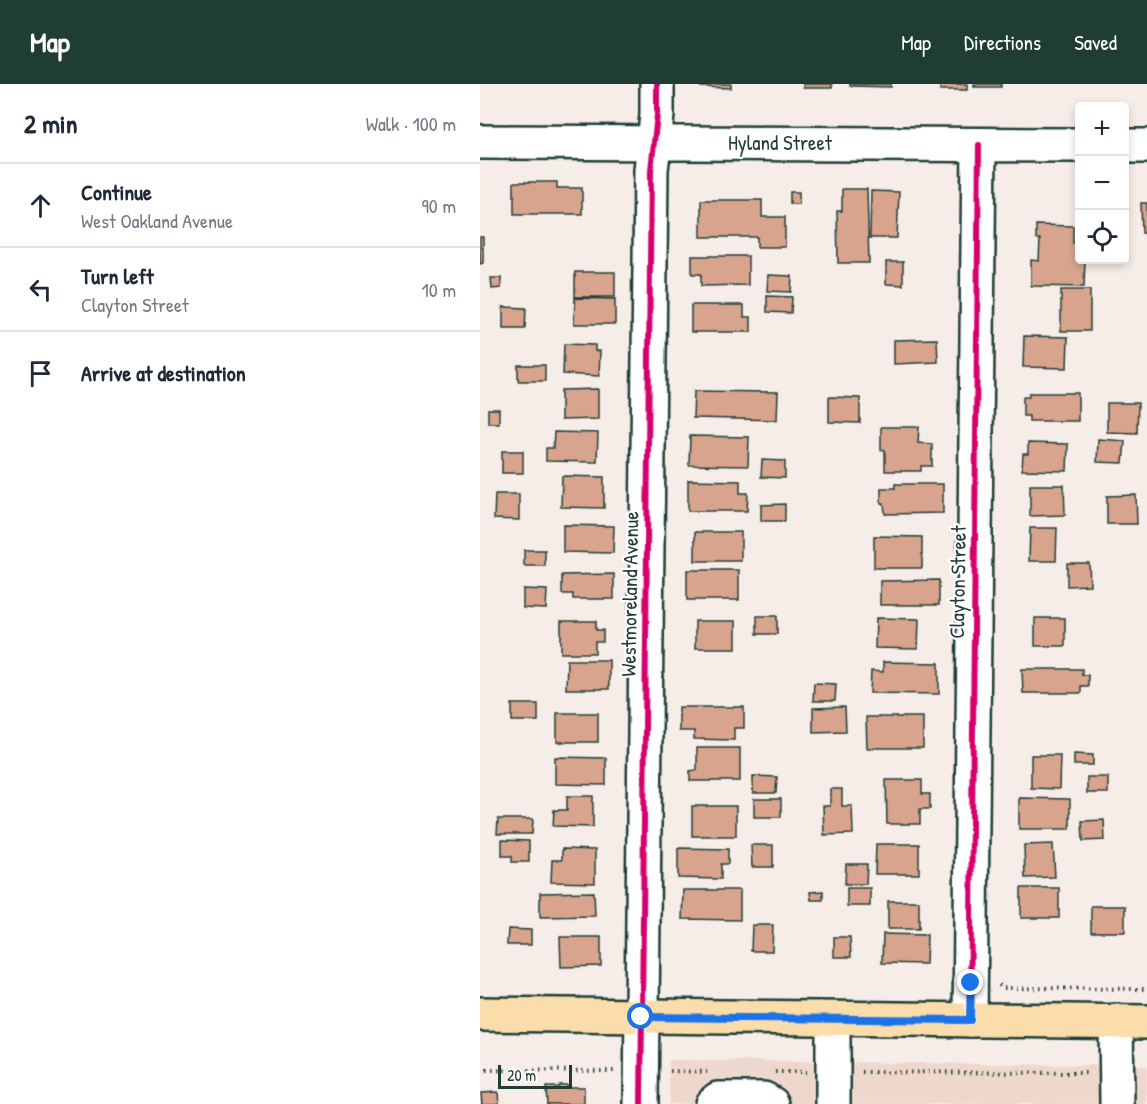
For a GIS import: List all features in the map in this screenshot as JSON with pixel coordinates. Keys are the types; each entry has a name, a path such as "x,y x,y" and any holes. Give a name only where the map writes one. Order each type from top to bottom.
{"main road":[{"path":"480,1014 1132,1022"}],"street":[{"name":"Westmoreland Avenue","path":"641,1104 651,170 657,115 657,84"},
{"name":"Hyland Street","path":"480,142 1075,145"},
{"name":"Clayton Street","path":"970,1020 979,145"},
{"path":"1129,146 1147,146"},
{"path":"833,1019 833,1104"},
{"path":"1117,1104 1132,1022"},
{"path":"712,1104 718,1099 764,1099 772,1104"}],"path":[{"path":"996,983 1003,988 1147,990"}],"shaded area":[{"path":"669,1060 1147,1066 1147,1104 669,1104"}],"building":[{"path":"701,84 731,84 731,88 701,87"},
{"path":"803,84 832,84 832,88 803,88"},
{"path":"850,84 891,84 891,87 850,86"},
{"path":"940,84 967,84 967,90 940,90"},
{"path":"974,84 1001,84 1001,87 974,87"},
{"path":"514,182 557,182 557,188 582,188 582,214 514,214"},
{"path":"842,189 867,189 869,263 838,263 837,211 842,211"},
{"path":"871,191 899,192 897,238 870,238"},
{"path":"790,192 799,192 799,204 790,204"},
{"path":"701,200 762,200 762,217 785,217 785,247 757,247 757,237 701,237"},
{"path":"1141,203 1147,203 1147,233 1142,233"},
{"path":"1036,225 1073,226 1075,264 1085,264 1084,287 1031,286 1031,260 1039,261 1040,239 1036,239"},
{"path":"480,237 483,237 483,263 480,264"},
{"path":"692,256 748,256 748,285 701,286 701,274 692,274"},
{"path":"886,262 903,262 903,285 886,284"},
{"path":"575,272 615,272 615,297 575,297"},
{"path":"768,275 792,276 791,292 767,291"},
{"path":"491,278 501,278 501,288 492,289"},
{"path":"1061,290 1090,290 1090,331 1061,331"},
{"path":"767,296 792,297 791,313 767,312"},
{"path":"575,298 615,299 615,324 574,324"},
{"path":"691,305 744,305 744,317 751,317 751,332 691,332"},
{"path":"503,307 526,308 525,329 503,329"},
{"path":"1024,336 1068,337 1067,368 1023,367"},
{"path":"937,339 938,362 894,364 894,340"},
{"path":"564,344 595,345 595,351 600,351 599,376 563,374"},
{"path":"518,365 545,365 545,381 518,381"},
{"path":"598,389 598,419 561,420 561,390"},
{"path":"694,391 778,392 777,420 693,418"},
{"path":"1029,393 1078,393 1078,421 1029,421 1029,416 1023,416 1023,397 1029,397"},
{"path":"829,397 860,398 860,423 829,422"},
{"path":"1107,403 1138,403 1137,433 1107,432"},
{"path":"488,409 499,409 499,423 488,423"},
{"path":"881,427 919,427 918,443 932,444 932,466 921,466 921,471 885,471 885,450 881,450"},
{"path":"554,432 598,433 597,462 546,461 546,448 553,448"},
{"path":"690,436 749,437 748,466 689,465"},
{"path":"1098,439 1125,441 1123,463 1097,462"},
{"path":"1028,443 1068,444 1067,471 1022,470 1023,454 1028,454"},
{"path":"502,451 523,451 523,473 502,473"},
{"path":"762,460 785,461 785,478 761,477"},
{"path":"562,476 604,477 604,508 561,507"},
{"path":"688,480 740,481 740,493 748,493 747,511 688,511"},
{"path":"895,484 943,484 943,513 885,514 884,503 881,503 881,488 895,488"},
{"path":"1030,485 1064,485 1065,515 1030,516"},
{"path":"495,494 519,494 519,520 494,519"},
{"path":"1136,495 1137,524 1107,524 1107,496"},
{"path":"785,504 785,521 761,521 761,505"},
{"path":"563,525 614,526 613,553 563,552"},
{"path":"1030,528 1057,528 1056,561 1029,561"},
{"path":"695,532 741,532 741,561 695,561"},
{"path":"874,536 922,537 922,568 874,568"},
{"path":"524,550 545,550 545,566 524,566"},
{"path":"1067,563 1089,563 1090,585 1067,586"},
{"path":"687,570 739,570 739,600 687,600"},
{"path":"614,574 614,599 573,599 573,594 562,594 562,575"},
{"path":"939,580 939,605 880,605 880,581"},
{"path":"523,589 547,590 546,609 523,608"},
{"path":"757,616 777,616 777,634 757,634"},
{"path":"876,618 919,619 918,649 875,648"},
{"path":"1035,618 1065,618 1065,646 1035,646"},
{"path":"561,621 596,621 596,630 603,630 603,642 595,642 595,653 561,653"},
{"path":"695,621 736,621 736,648 695,648"},
{"path":"567,660 609,660 609,689 566,689"},
{"path":"883,662 939,663 939,694 870,693 871,671 883,672"},
{"path":"1022,669 1082,669 1082,675 1088,675 1088,686 1081,686 1081,693 1023,693"},
{"path":"814,683 836,684 835,701 813,701"},
{"path":"512,704 538,704 538,721 512,721"},
{"path":"679,707 744,707 744,728 734,728 734,740 694,739 694,731 679,731"},
{"path":"845,707 846,731 813,732 813,708"},
{"path":"557,713 598,713 598,742 557,742"},
{"path":"866,717 923,717 923,748 867,748"},
{"path":"697,748 740,748 740,781 690,781 690,771 697,770"},
{"path":"1074,754 1093,755 1093,765 1074,765"},
{"path":"1031,755 1060,755 1059,789 1031,788"},
{"path":"555,757 606,758 606,785 555,784"},
{"path":"753,776 777,777 776,793 753,793"},
{"path":"1087,777 1108,777 1108,793 1087,793"},
{"path":"886,780 922,780 922,794 930,794 930,809 920,809 920,824 887,824"},
{"path":"830,789 842,789 842,806 852,806 853,834 824,835 823,806 830,806"},
{"path":"567,796 593,796 593,827 553,826 554,810 567,810"},
{"path":"1019,798 1070,799 1070,829 1019,829"},
{"path":"754,799 781,799 781,817 754,817"},
{"path":"692,806 736,806 736,836 692,836"},
{"path":"498,819 533,819 532,834 497,834"},
{"path":"1104,820 1105,840 1083,841 1082,821"},
{"path":"502,840 529,841 529,862 512,862 512,856 502,856"},
{"path":"876,844 919,844 919,874 875,874"},
{"path":"1053,844 1055,877 1025,878 1024,845"},
{"path":"751,845 773,845 773,867 752,867"},
{"path":"678,848 728,849 728,864 721,864 721,879 678,878"},
{"path":"562,849 595,850 595,883 551,882 552,860 562,860"},
{"path":"846,864 867,864 866,884 845,884"},
{"path":"847,888 870,888 870,906 847,906"},
{"path":"1021,888 1059,888 1059,918 1021,918"},
{"path":"683,890 740,890 740,920 682,919"},
{"path":"823,891 823,900 811,900 810,892"},
{"path":"594,892 595,916 540,917 540,893"},
{"path":"888,901 919,901 919,929 888,929"},
{"path":"1091,906 1125,906 1125,932 1091,932"},
{"path":"752,925 773,925 772,951 751,951"},
{"path":"508,929 531,930 531,945 507,945"},
{"path":"883,934 927,935 926,964 882,963"},
{"path":"560,937 601,937 601,966 561,967"},
{"path":"834,937 850,937 851,957 834,957"},
{"path":"559,1085 584,1087 584,1104 547,1104 546,1087 559,1087"},
{"path":"498,1092 499,1104 482,1104 481,1093"}],"cycle path":[{"path":"641,1104 651,170 657,115 657,84"},
{"path":"970,1020 979,145"}],"route":[{"path":"641,1017 970,1020 971,983"}]}
